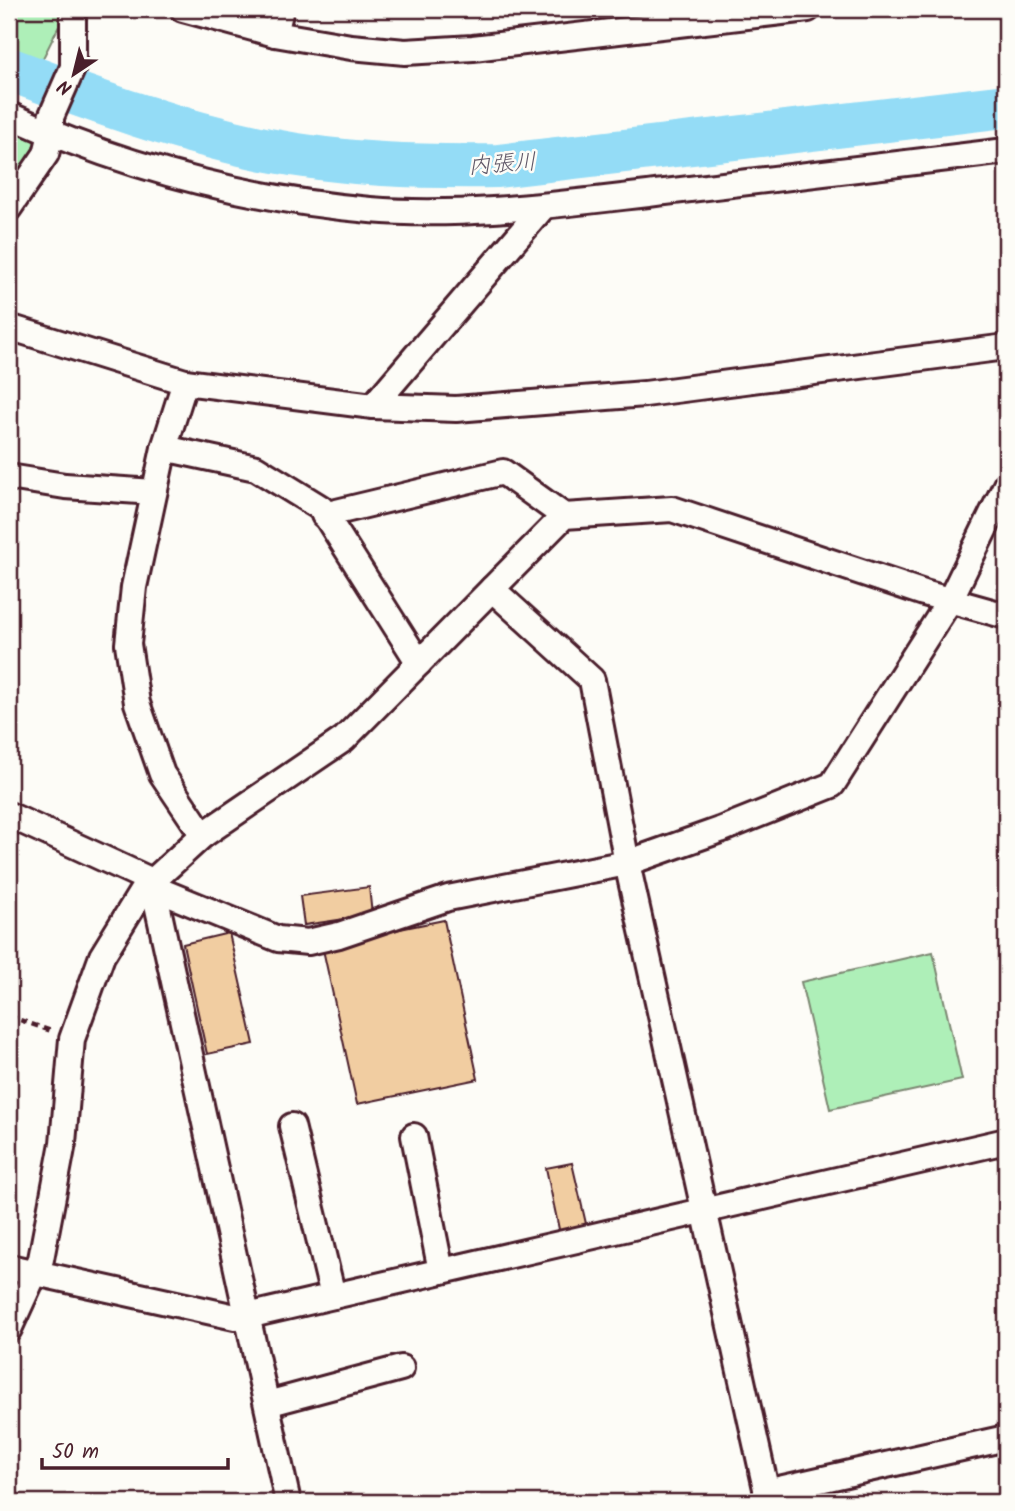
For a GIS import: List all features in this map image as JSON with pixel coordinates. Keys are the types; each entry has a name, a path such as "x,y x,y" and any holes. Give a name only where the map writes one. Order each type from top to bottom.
{"street":[{"path":"9,208 46,154 51,126 73,67 72,9"},
{"path":"183,9 275,34 351,47 405,51 473,48 808,9"},
{"path":"275,34 281,9"},
{"path":"9,115 51,126 184,178 286,200 386,210 544,206 1006,150"},
{"path":"373,406 544,206"},
{"path":"9,327 185,382 373,406 456,408 645,394 1006,347"},
{"path":"185,382 154,492 134,587 128,644 135,691 162,774 203,835"},
{"path":"164,449 256,468 321,508 419,663"},
{"path":"324,515 503,472 564,516 672,509 1006,617"},
{"path":"9,477 65,486 154,492"},
{"path":"9,815 153,885 278,939 308,942 340,935 448,898 627,863 720,830 832,785 950,600 1006,485"},
{"path":"9,1329 36,1272 63,1143 72,1039 102,956 142,891 153,885 203,835 344,739 564,516"},
{"path":"492,589 592,680 627,863 768,1497 1006,1438"},
{"path":"153,885 288,1502"},
{"path":"292,1126 333,1296"},
{"path":"414,1136 441,1271"},
{"path":"9,1267 235,1317 247,1316 1006,1140"},
{"path":"267,1404 401,1368"}],"path":[{"path":"9,1016 72,1039"}],"green space":[{"path":"9,9 62,9 62,20 41,62 9,48"},
{"path":"9,129 35,141 37,151 9,191"},
{"path":"933,952 962,1080 830,1109 801,982"}],"building":[{"path":"369,887 372,915 304,925 300,896"},
{"path":"444,920 478,1079 357,1104 322,945"},
{"path":"229,933 254,1044 207,1054 183,944"},
{"path":"572,1163 587,1228 560,1234 546,1168"}],"waterway":[{"name":"内張川","path":"9,69 137,115 235,143 326,159 411,165 498,166 1006,106"}]}
